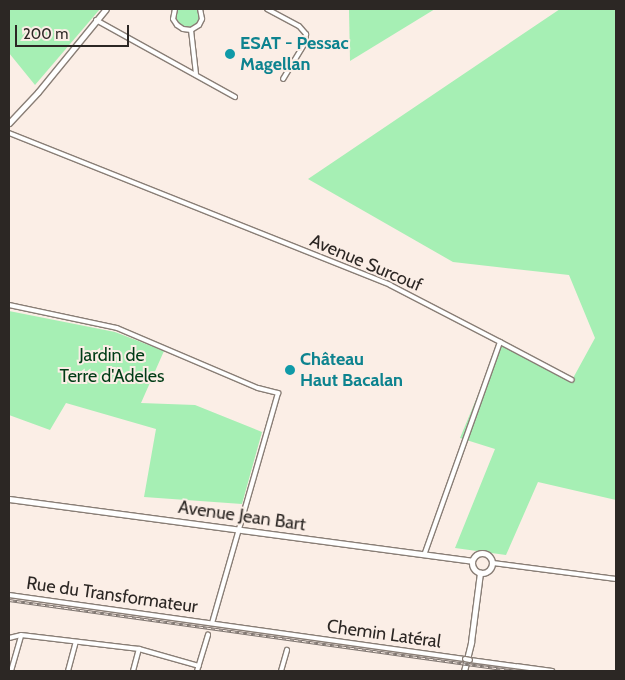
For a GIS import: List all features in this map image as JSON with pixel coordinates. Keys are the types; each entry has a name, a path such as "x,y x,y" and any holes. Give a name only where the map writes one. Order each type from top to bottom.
{"street":[{"path":"9,123 38,92 106,9"},
{"path":"175,9 173,18 177,25 183,29 191,30 199,25 203,10"},
{"path":"267,9 299,26 306,34 305,44 283,79"},
{"path":"96,20 235,97"},
{"path":"191,30 196,74"},
{"name":"Avenue Surcouf","path":"9,133 390,285 572,380"},
{"path":"9,305 117,328 258,388 278,393 212,623"},
{"path":"424,554 500,342"},
{"name":"Avenue Jean Bart","path":"9,499 472,561"},
{"path":"484,553 490,556 493,563 489,571 480,573 474,570 472,561 478,554 484,553"},
{"path":"493,563 616,580"},
{"path":"464,671 471,642 480,573"},
{"name":"Rue du Transformateur","path":"9,594 212,623"},
{"name":"Chemin Latéral","path":"212,623 552,671"},
{"path":"11,671 20,635"},
{"path":"9,638 20,635 139,649 198,669 208,635"},
{"path":"68,671 76,642"},
{"path":"133,671 139,649"},
{"path":"281,671 287,650"}],"green space":[{"path":"9,9 100,9 35,85 9,53"},
{"path":"178,9 198,9 199,21 190,28 182,26 176,20"},
{"path":"349,9 435,9 350,61"},
{"path":"560,9 616,9 616,500 538,482 506,555 455,548 495,449 460,438 500,342 572,380 595,338 569,275 453,262 308,179"},
{"name":"Jardin de Terre d'Adeles","path":"9,311 115,332 164,351 141,403 195,405 262,432 242,504 144,497 156,429 66,403 50,430 9,415"}],"railway":[{"path":"9,600 517,671"}],"place":[{"name":"ESAT - Pessac Magellan","path":"230,54"},
{"name":"Château Haut Bacalan","path":"290,370"}]}
